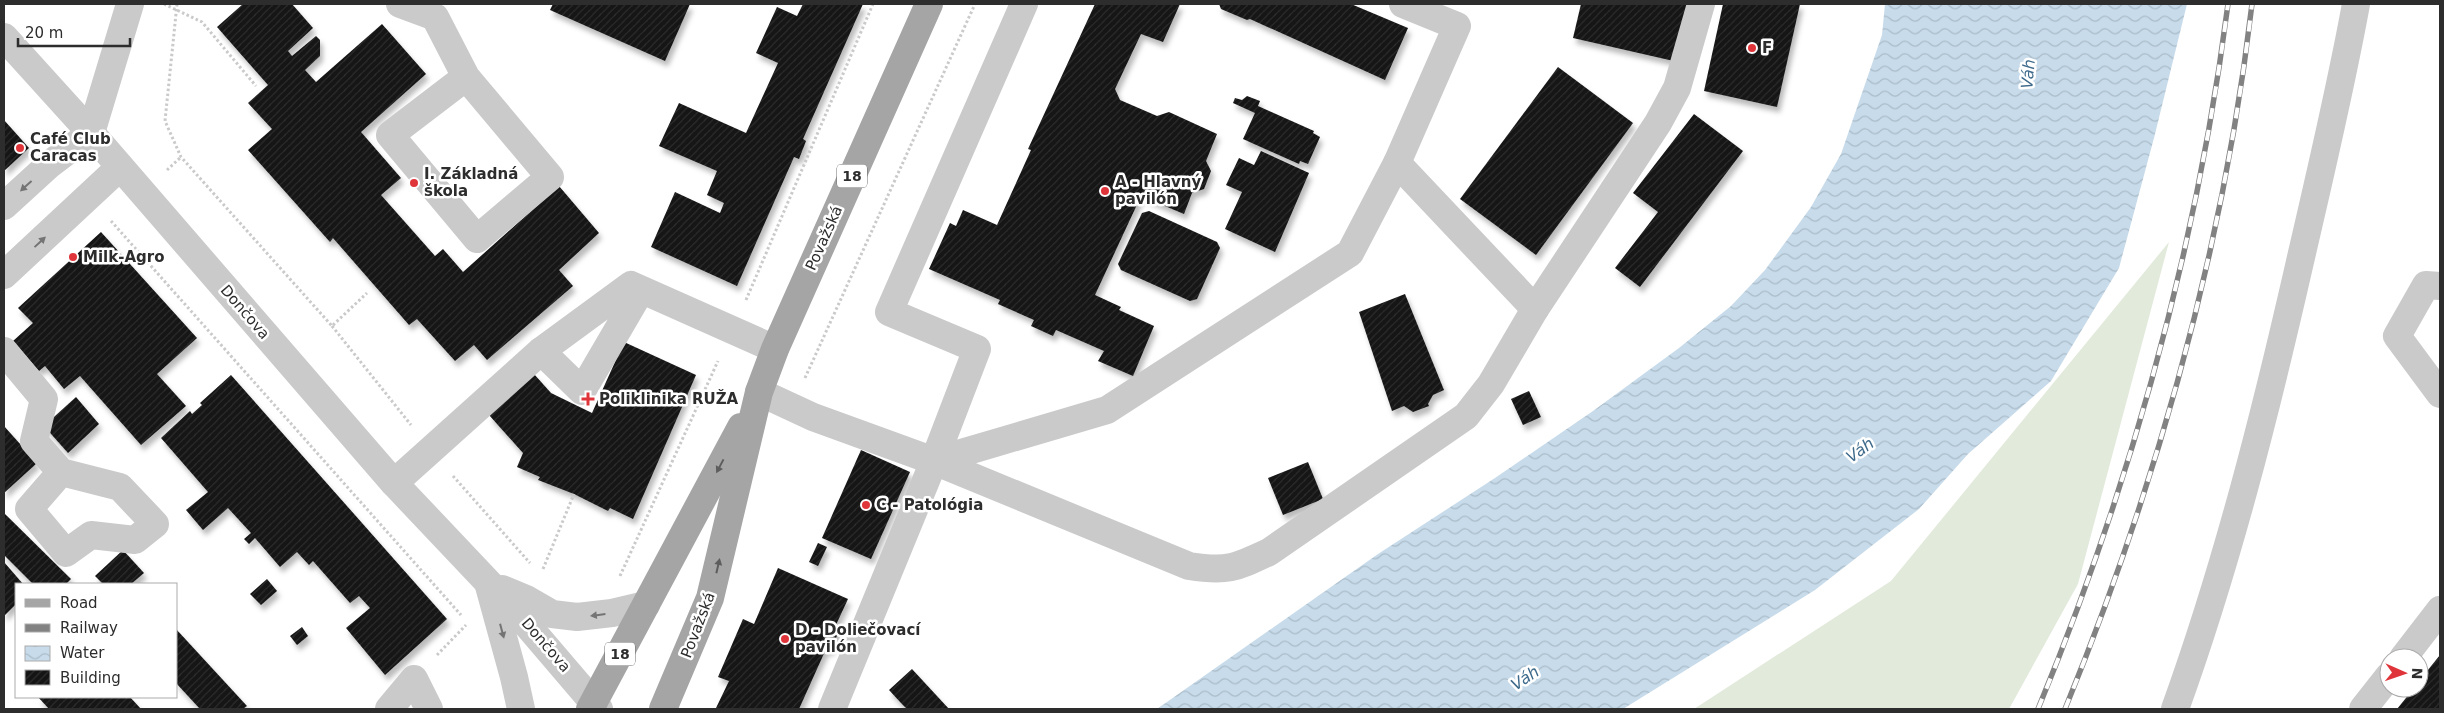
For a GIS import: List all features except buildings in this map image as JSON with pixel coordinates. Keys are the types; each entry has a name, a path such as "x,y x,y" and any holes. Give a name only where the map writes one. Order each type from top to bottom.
{"main road":[{"name":"Považská","path":"663,709 710,598 759,392 775,349 929,4"},
{"name":"Považská","path":"595,707 646,605 759,392"}],"street":[{"path":"4,206 50,164 91,133 130,4"},
{"path":"400,4 435,17 466,77 550,177 477,238 390,135 466,77"},
{"path":"832,709 934,461 977,349 889,312 1024,4"},
{"path":"934,461 1107,410 1350,253 1397,163 1457,26 1404,4"},
{"path":"759,392 792,408 934,461 1189,566 1218,570 1242,565 1269,552 1466,416 1491,384 1534,309 1663,114 1677,88 1701,4"},
{"path":"2175,709 2228,548 2268,398 2343,73 2356,4"},
{"name":"Dončova","path":"4,37 91,133 394,483 517,613 595,707"},
{"path":"1397,163 1534,309"},
{"path":"4,275 120,167"},
{"path":"394,483 541,351 631,285 775,349"},
{"path":"2440,286 2426,285 2397,336 2440,394"},
{"path":"541,351 582,391 640,290"},
{"path":"4,351 44,399 34,441 62,472"},
{"path":"489,584 521,709"},
{"name":"Dončova","path":"489,584 526,599 552,614 577,617 612,613 646,605"},
{"path":"2411,648 2440,610"},
{"path":"389,709 414,679 429,709"},
{"path":"2363,709 2379,689"}],"path":[{"path":"164,4 202,22 256,86"},
{"path":"177,4 165,121 181,157 332,326 367,293"},
{"path":"792,408 976,4"},
{"path":"82,203 92,216 101,210 462,615"},
{"path":"541,575 574,494"},
{"path":"414,679 468,623 473,631"}],"green space":[{"path":"2169,242 2078,584 2009,709 1694,709 1891,581"}],"water":[{"name":"Váh","path":"1885,4 2187,4 2119,268 2051,381 1968,454 1919,509 1815,590 1623,709 1157,709 1378,554 1495,478 1593,411 1679,348 1731,306 1765,270 1811,207 1841,154 1882,35"}],"railway":[{"path":"2038,709 2072,624 2103,538 2131,451 2156,363 2179,274 2198,185 2215,95 2228,4"},
{"path":"2065,709 2129,538 2157,451 2182,362 2205,274 2224,184 2240,94 2252,4"}],"place":[{"name":"F","path":"1752,48"},
{"name":"Café Club Caracas","path":"20,148"},
{"name":"I. Základná škola","path":"414,183"},
{"name":"A - Hlavný pavilón","path":"1105,191"},
{"name":"Milk-Agro","path":"73,257"},
{"name":"Poliklinika RUŽA","path":"588,399"},
{"name":"C - Patológia","path":"866,505"},
{"name":"D - Doliečovací pavilón","path":"785,639"}]}
